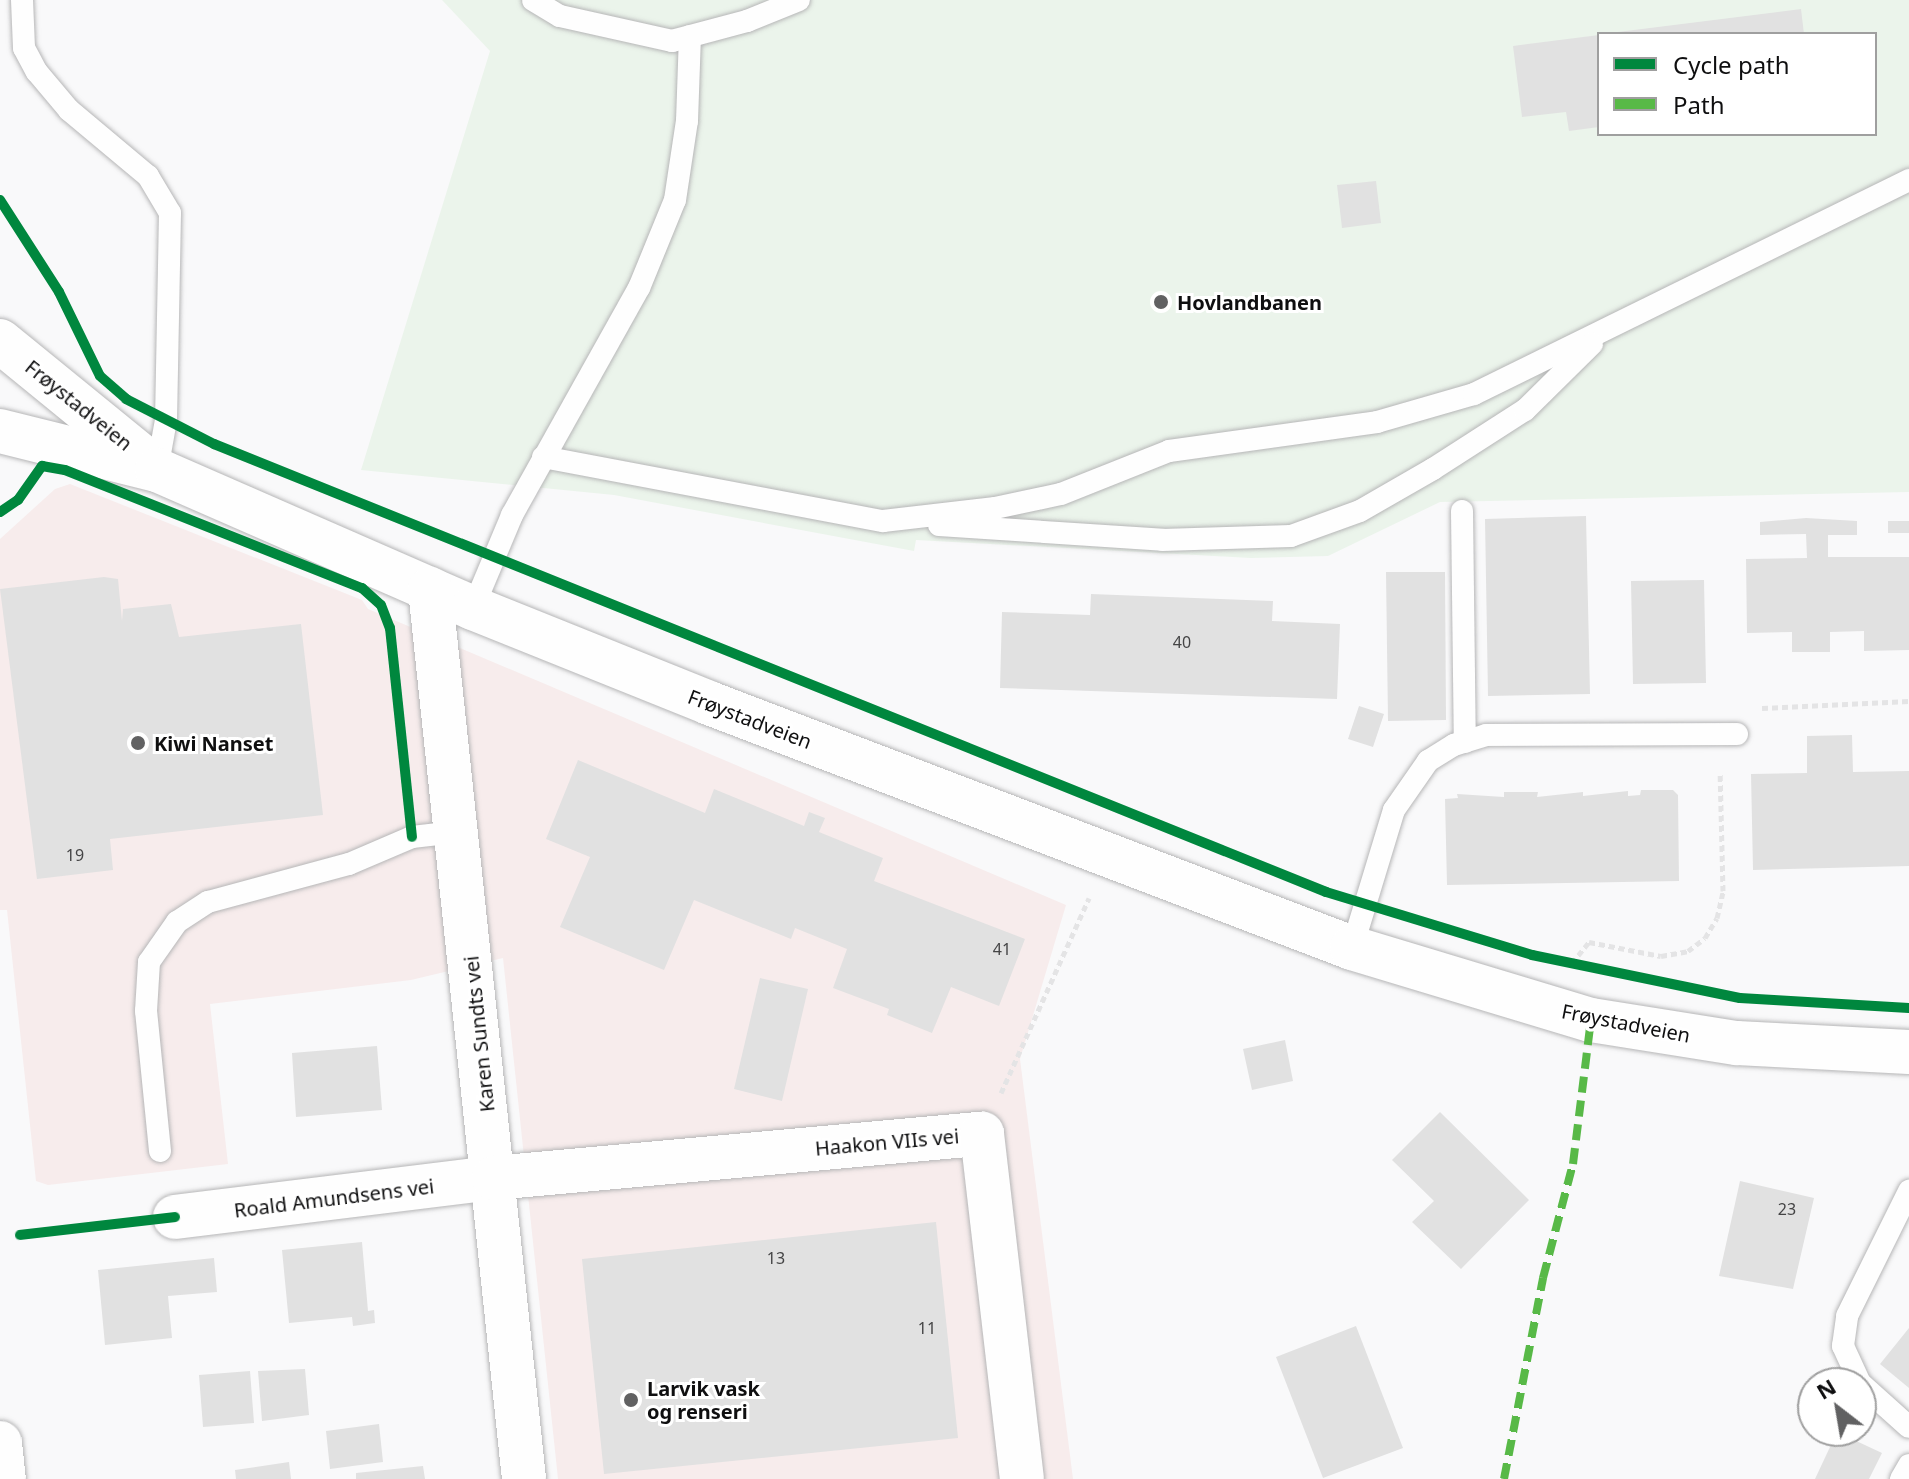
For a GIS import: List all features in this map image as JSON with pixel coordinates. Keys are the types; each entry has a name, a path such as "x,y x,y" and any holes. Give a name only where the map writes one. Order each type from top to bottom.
{"street":[{"name":"Frøystadveien","path":"0,341 157,470"},
{"name":"Frøystadveien","path":"0,431 157,470 473,608 1352,948 1591,1020 1737,1043 1909,1052"},
{"name":"Karen Sundts vei","path":"430,589 524,1479"},
{"name":"Haakon VIIs vei","path":"494,1178 982,1134 1022,1479"},
{"name":"Roald Amundsens vei","path":"175,1217 494,1178"},
{"path":"0,1443 4,1479"}],"lane":[{"path":"22,0 24,48 37,72 69,110 148,176 170,213 166,420 157,470"},
{"path":"533,0 560,16 672,41 799,0"},
{"path":"473,608 543,457 639,288 675,200 687,121 690,36"},
{"path":"883,521 995,508 1061,494 1169,451 1377,422 1474,394 1909,180"},
{"path":"543,457 883,521 1162,540 1291,536 1360,511 1525,410 1607,329"},
{"path":"1462,511 1465,742"},
{"path":"1352,948 1394,810 1428,761 1486,735 1728,734"},
{"path":"160,1151 146,1011 149,962 177,922 208,902 349,864 412,837 456,832"},
{"path":"1853,1367 1843,1346 1847,1316 1909,1191"},
{"path":"1877,1398 1909,1427"},
{"path":"1901,1479 1909,1465"}],"path":[{"path":"1572,963 1589,942 1661,956 1688,951 1717,918 1723,891 1728,734 1737,709 1909,701"},
{"path":"982,1134 1109,856"},
{"path":"1559,960 1587,966"}],"shaded area":[{"name":"Hovlandbanen","path":"442,0 1909,0 1909,492 1440,502 1328,556 1251,558 916,540 914,551 614,495 361,470 490,51"},
{"path":"70,484 362,600 368,609 1066,905 1020,1059 1073,1479 558,1479 503,958 411,980 210,1004 228,1164 48,1185 36,1181 7,910 0,910 0,539 55,489"}],"building":[{"path":"1801,9 1804,32 1618,32"},
{"path":"1597,35 1597,127 1569,131 1566,112 1522,117 1513,46"},
{"path":"1376,181 1381,223 1342,228 1337,185"},
{"path":"1586,516 1590,694 1488,696 1485,519"},
{"path":"1806,518 1857,521 1857,535 1828,535 1828,557 1909,557 1909,650 1864,651 1864,631 1830,632 1830,652 1792,652 1792,632 1747,633 1746,559 1807,558 1806,534 1760,535 1760,522"},
{"path":"1888,521 1909,521 1909,533 1888,533"},
{"path":"1386,572 1445,572 1446,720 1388,721"},
{"path":"104,577 118,579 122,621 123,609 171,604 179,637 301,624 323,815 110,839 113,870 37,879 0,589"},
{"path":"1704,580 1706,683 1633,684 1631,581"},
{"path":"1091,594 1273,601 1272,621 1340,624 1337,699 1000,688 1002,612 1090,615"},
{"path":"1359,706 1384,714 1373,747 1348,739"},
{"path":"1852,735 1853,772 1909,771 1909,866 1753,870 1751,774 1807,773 1807,736"},
{"path":"578,760 705,813 714,789 804,826 809,812 825,818 819,832 883,858 874,881 1025,939 999,1006 951,987 932,1033 887,1015 889,1009 833,988 847,949 795,928 791,939 694,900 664,970 560,927 590,857 546,839"},
{"path":"1641,790 1673,790 1678,795 1679,881 1447,885 1445,799 1458,798 1457,794 1504,797 1504,792 1538,792 1537,797 1628,791 1628,796 1640,795"},
{"path":"760,978 808,989 782,1101 734,1089"},
{"path":"1285,1040 1293,1081 1252,1090 1243,1049"},
{"path":"377,1046 382,1110 296,1117 292,1053"},
{"path":"1440,1112 1529,1200 1461,1269 1412,1222 1434,1201 1392,1160"},
{"path":"1740,1181 1814,1198 1793,1289 1719,1276"},
{"path":"936,1222 958,1438 604,1474 582,1259"},
{"path":"362,1242 368,1311 374,1310 375,1323 353,1326 352,1317 289,1323 282,1250"},
{"path":"214,1258 217,1292 168,1296 172,1338 105,1345 98,1270"},
{"path":"1356,1326 1403,1448 1323,1478 1276,1357"},
{"path":"1909,1328 1909,1388 1880,1364"},
{"path":"305,1369 309,1415 262,1421 258,1371"},
{"path":"250,1371 254,1423 203,1427 199,1375"},
{"path":"379,1424 383,1462 330,1469 326,1431"},
{"path":"1830,1447 1869,1447 1882,1453 1869,1479 1815,1479"},
{"path":"289,1462 291,1479 236,1479 235,1470"},
{"path":"423,1466 425,1479 356,1479 356,1473"}],"marked path":[{"path":"1504,1479 1543,1278 1573,1164 1591,1020"}],"cycle path":[{"path":"0,200 59,292 100,376 126,399 214,444 1326,892 1532,955 1740,998 1909,1008"},
{"path":"0,512 18,500 42,466 65,470 362,588 381,605 390,628 412,837"},
{"path":"20,1235 175,1217"}],"place":[{"name":"Hovlandbanen","path":"1161,302"},
{"name":"Kiwi Nanset","path":"138,743"},
{"name":"Larvik vask og renseri","path":"631,1400"}]}
